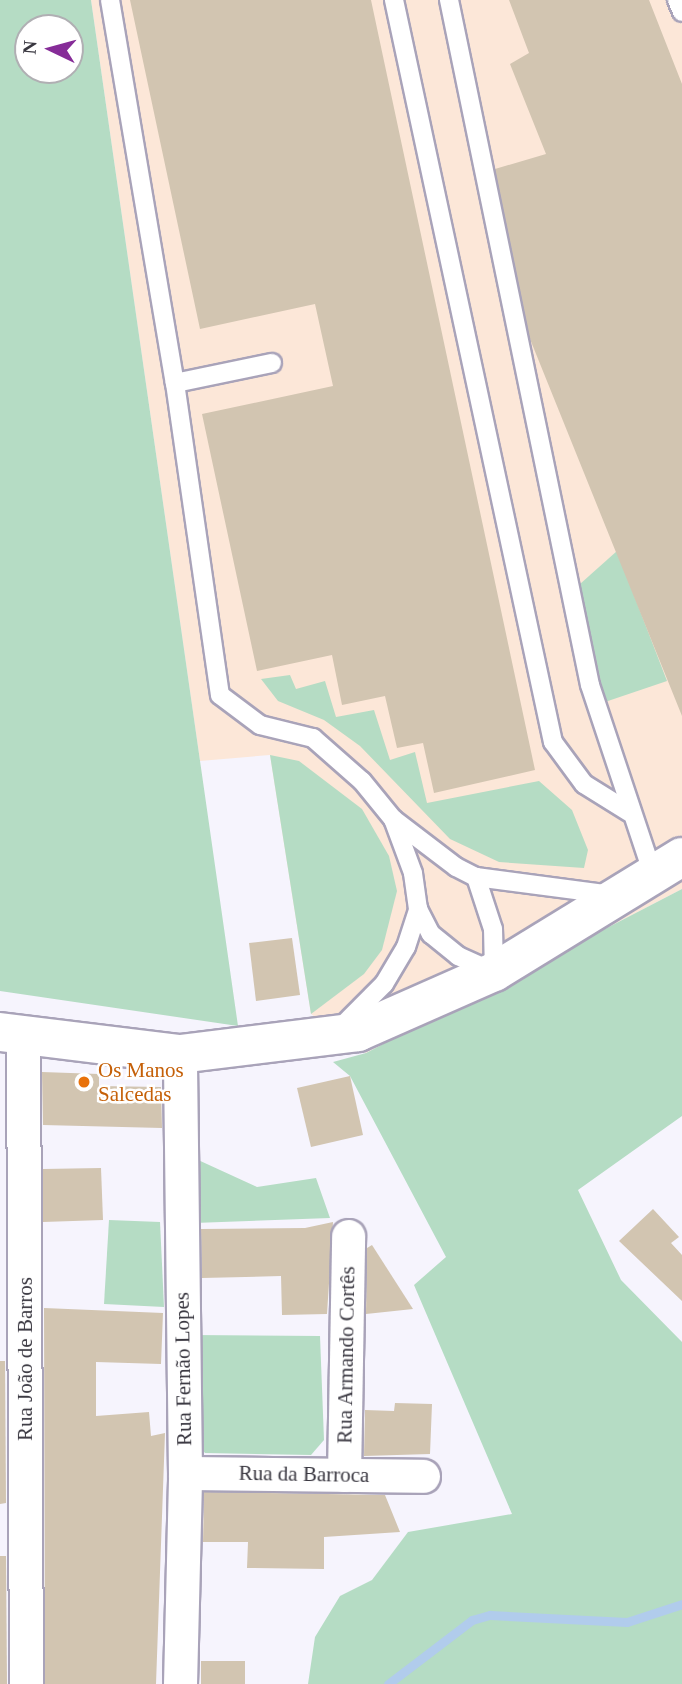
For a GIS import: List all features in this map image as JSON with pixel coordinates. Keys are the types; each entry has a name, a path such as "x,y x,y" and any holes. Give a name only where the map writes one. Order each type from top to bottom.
{"street":[{"path":"12,1033 180,1054 358,1032 494,972 667,865"},
{"name":"Rua João de Barros","path":"12,1033 26,1684"},
{"name":"Rua Fernão Lopes","path":"180,1054 185,1473 180,1684"},
{"name":"Rua Armando Cortês","path":"344,1475 348,1236"},
{"name":"Rua da Barroca","path":"185,1473 423,1476"}],"lane":[{"path":"110,0 175,383 220,695 260,725 313,738 362,781 393,819 476,877 619,895"},
{"path":"394,0 553,742 584,784 629,812"},
{"path":"449,0 590,685 629,812 667,865"},
{"path":"677,0 682,12"},
{"path":"175,383 272,363"},
{"path":"393,819 413,873 418,909 431,934 449,949 494,972 493,929 476,877"},
{"path":"329,1037 384,984 406,947 418,909"}],"shaded area":[{"path":"91,0 682,0 682,889 366,1053 311,1014 270,755 200,761"}],"green space":[{"path":"0,0 91,0 238,1026 0,991"},
{"path":"617,551 667,681 605,702 580,584"},
{"path":"290,675 296,689 325,681 336,717 374,710 390,760 415,752 427,803 539,781 572,810 588,850 584,868 499,862 450,839 360,746 324,720 278,701 261,679"},
{"path":"270,755 299,761 362,809 389,856 397,891 382,950 364,974 311,1014"},
{"path":"682,889 682,1116 578,1190 621,1280 682,1342 682,1684 308,1684 315,1637 340,1596 372,1580 408,1532 512,1514 414,1285 446,1257 350,1076 333,1062 366,1053"},
{"path":"196,1159 257,1187 316,1178 330,1218 194,1223"},
{"path":"109,1220 160,1222 164,1307 104,1304"},
{"path":"192,1335 320,1336 324,1440 311,1455 205,1453 199,1446"}],"building":[{"path":"130,0 371,0 535,770 434,793 423,743 397,748 385,696 342,705 332,655 257,671 202,414 333,386 315,304 200,329"},
{"path":"509,0 649,0 682,84 682,716 530,339 495,169 546,154 510,64 529,53"},
{"path":"292,938 300,995 256,1001 249,943"},
{"path":"42,1072 99,1074 99,1086 161,1087 162,1128 43,1125"},
{"path":"350,1076 363,1135 311,1147 297,1088"},
{"path":"101,1168 103,1220 43,1222 43,1169"},
{"path":"653,1209 679,1237 671,1243 682,1255 682,1301 619,1241"},
{"path":"333,1222 327,1314 282,1315 281,1276 202,1278 201,1229 305,1228"},
{"path":"372,1245 413,1309 366,1314 367,1248"},
{"path":"44,1308 163,1313 161,1364 96,1362 96,1416 149,1412 151,1436 165,1433 156,1684 45,1684"},
{"path":"0,1361 5,1361 6,1503 0,1504"},
{"path":"395,1403 432,1404 430,1454 364,1456 365,1410 394,1411"},
{"path":"204,1492 385,1495 400,1532 324,1537 324,1569 247,1568 248,1542 203,1542"},
{"path":"0,1556 6,1556 7,1684 0,1684"},
{"path":"201,1661 245,1661 245,1684 201,1684"}],"waterway":[{"path":"388,1684 472,1620 490,1615 627,1622 682,1604"}],"place":[{"name":"Os Manos Salcedas","path":"84,1082"}]}
